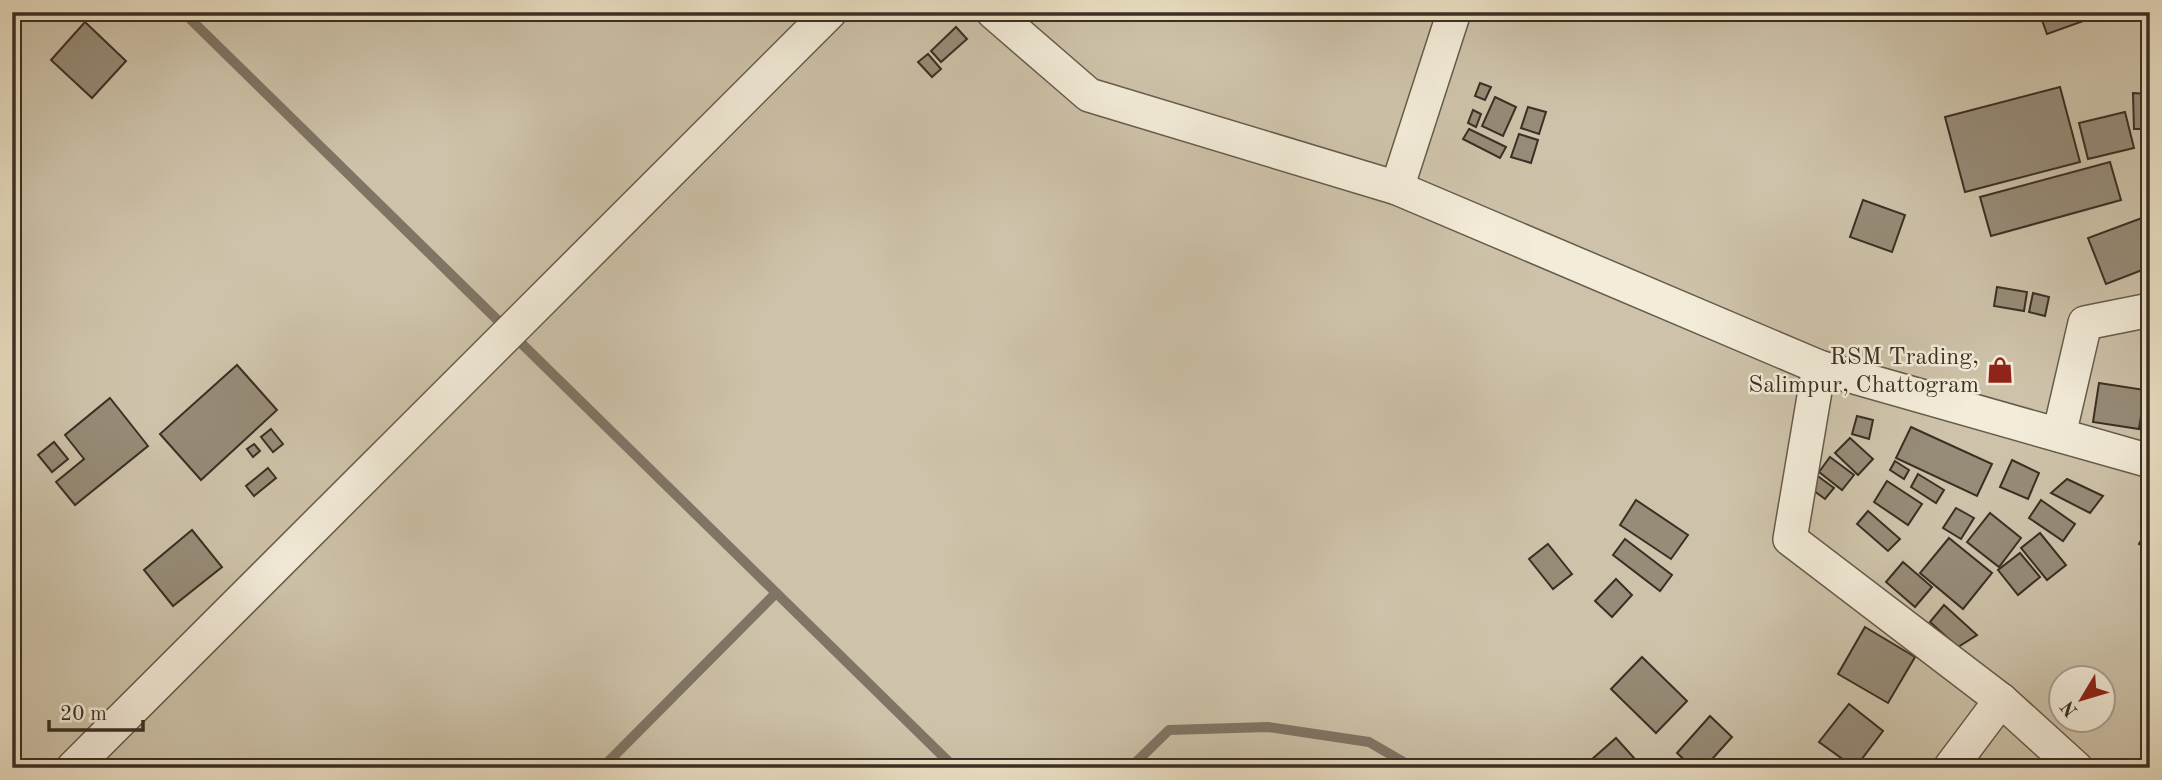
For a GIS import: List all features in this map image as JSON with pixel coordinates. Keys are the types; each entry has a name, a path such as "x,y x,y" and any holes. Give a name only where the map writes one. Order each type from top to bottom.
{"street":[{"path":"73,768 570,275 830,12"},
{"path":"993,12 1089,95 1397,188 1819,367 2150,461"},
{"path":"1397,188 1454,12"},
{"path":"2059,435 2085,323 2150,310"},
{"path":"1819,367 1790,539 2001,700 2076,768"},
{"path":"1950,768 2001,700"}],"shaded area":[{"path":"12,12 2150,12 2150,768 12,768"}],"building":[{"path":"2039,12 2090,12 2092,18 2047,34"},
{"path":"85,22 126,61 92,98 51,60"},
{"path":"956,27 967,39 941,62 931,51"},
{"path":"928,54 941,69 932,77 918,62"},
{"path":"1480,83 1491,87 1485,100 1475,96"},
{"path":"2060,87 2080,162 1965,192 1945,117"},
{"path":"2133,93 2149,94 2149,129 2134,129"},
{"path":"1495,97 1516,107 1503,136 1482,126"},
{"path":"1528,107 1546,112 1539,134 1521,128"},
{"path":"1473,110 1481,114 1476,127 1468,123"},
{"path":"2125,112 2134,148 2088,159 2079,123"},
{"path":"1469,129 1506,147 1500,158 1463,139"},
{"path":"1519,134 1538,140 1531,163 1511,157"},
{"path":"2110,162 2121,200 1991,236 1980,197"},
{"path":"1863,200 1905,215 1892,252 1850,237"},
{"path":"2150,215 2150,267 2106,284 2088,238"},
{"path":"1997,287 2027,292 2024,311 1994,306"},
{"path":"2033,293 2049,297 2045,316 2029,312"},
{"path":"2150,334 2150,367 2141,364"},
{"path":"237,365 277,410 201,480 160,434"},
{"path":"2099,383 2145,390 2139,429 2093,422"},
{"path":"110,398 148,446 75,505 56,482 84,459 65,435"},
{"path":"1857,416 1873,420 1869,439 1852,434"},
{"path":"1911,427 1992,464 1977,496 1896,458"},
{"path":"271,429 283,444 273,452 261,437"},
{"path":"1850,438 1873,459 1858,475 1835,453"},
{"path":"54,442 68,459 52,472 38,455"},
{"path":"254,444 260,451 253,457 247,449"},
{"path":"1830,457 1854,475 1842,490 1819,472"},
{"path":"2012,460 2039,473 2028,499 2000,487"},
{"path":"1895,461 1909,470 1904,479 1890,470"},
{"path":"268,468 276,478 254,496 246,486"},
{"path":"1815,474 1834,488 1825,499 1806,485"},
{"path":"1918,474 1944,490 1936,503 1911,487"},
{"path":"2067,479 2103,496 2090,513 2051,493"},
{"path":"1887,481 1922,504 1908,525 1874,502"},
{"path":"1636,500 1688,535 1671,559 1620,525"},
{"path":"2041,500 2075,524 2063,541 2029,518"},
{"path":"1956,508 1974,518 1961,539 1943,528"},
{"path":"1868,511 1900,539 1888,551 1857,524"},
{"path":"1990,513 2021,538 1999,567 1967,542"},
{"path":"2150,526 2150,550 2139,544"},
{"path":"192,530 222,567 173,606 144,570"},
{"path":"2040,533 2066,565 2047,580 2021,548"},
{"path":"1949,538 1992,573 1963,609 1920,573"},
{"path":"1625,539 1672,575 1660,591 1613,555"},
{"path":"1548,544 1572,574 1553,589 1529,559"},
{"path":"2020,553 2040,577 2018,595 1998,570"},
{"path":"1903,562 1932,587 1915,607 1886,582"},
{"path":"1616,579 1632,595 1612,617 1595,601"},
{"path":"1944,605 1977,635 1958,647 1930,622"},
{"path":"1865,627 1915,657 1888,703 1838,674"},
{"path":"1642,657 1687,701 1656,733 1611,689"},
{"path":"1849,704 1883,731 1855,768 1819,742"},
{"path":"1710,716 1732,737 1704,768 1693,768 1677,753"},
{"path":"1616,738 1643,768 1582,768"}],"waterway":[{"path":"183,12 955,768"},
{"path":"602,768 776,593"},
{"path":"1130,768 1169,730 1268,727 1369,742 1414,768"}],"place":[{"name":"RSM Trading, Salimpur, Chattogram","path":"2000,370"}]}
